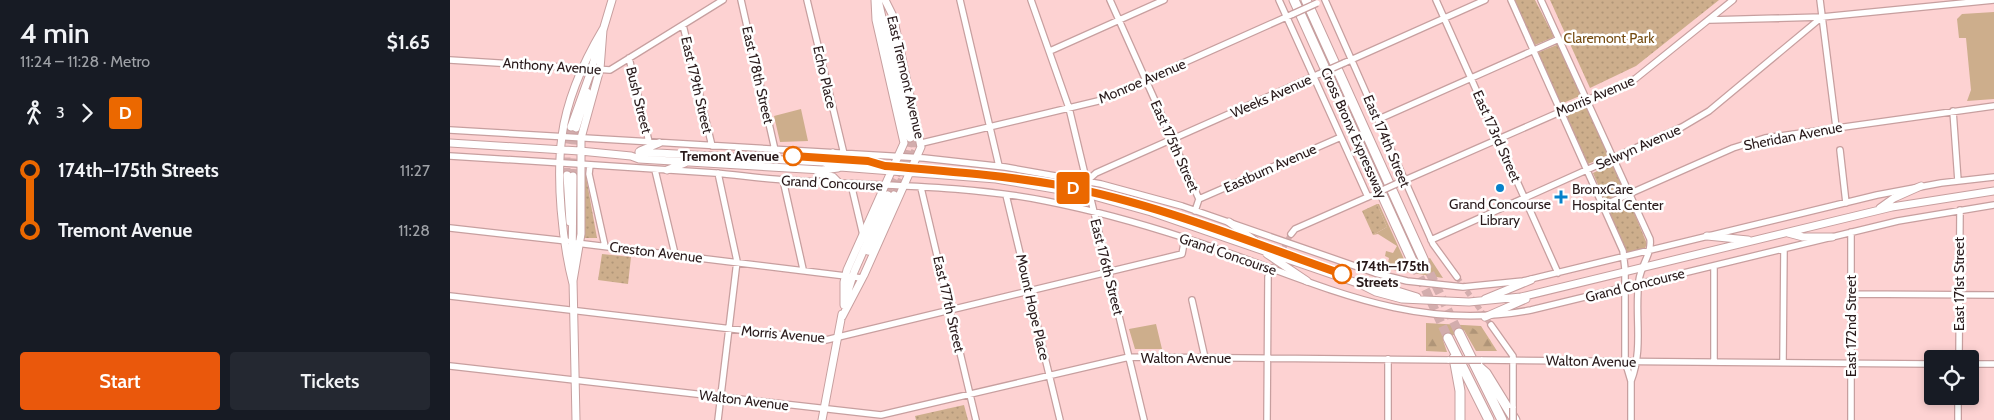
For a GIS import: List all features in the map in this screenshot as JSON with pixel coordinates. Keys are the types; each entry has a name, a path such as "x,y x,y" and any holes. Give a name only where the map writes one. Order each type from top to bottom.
{"highway":[{"name":"Cross Bronx Expressway","path":"1294,0 1414,265"},
{"name":"Cross Bronx Expressway","path":"1306,0 1424,260"},
{"path":"1459,333 1514,420"},
{"path":"1460,420 1460,386 1448,338 1489,420"},
{"path":"1477,360 1502,420"}],"main road":[{"path":"574,128 587,92 589,76 612,0"},
{"name":"East Tremont Avenue","path":"877,0 912,137 884,0"},
{"name":"East Tremont Avenue","path":"842,317 862,235 903,145 903,136 876,20 877,0"},
{"name":"East Tremont Avenue","path":"853,278 904,187 922,143 893,16 884,0"},
{"path":"573,284 564,241 562,136 582,68 603,29"},
{"path":"573,284 580,243 581,138 600,69 603,29"},
{"name":"Grand Concourse","path":"450,143 580,151 631,156 639,159 808,170 840,167 862,168 1003,180 1090,195 1151,212 1259,248 1360,284 1390,297 1479,302 1511,299 1542,292 1936,198 1994,191"},
{"path":"631,156 659,143"},
{"name":"Grand Concourse","path":"638,152 822,162 840,167"},
{"path":"833,153 844,160 850,160 862,168"},
{"path":"667,170 687,162"},
{"path":"808,170 833,177 840,183"},
{"path":"570,175 576,420"},
{"path":"1876,211 1894,198 1921,186"},
{"name":"East Tremont Avenue","path":"822,420 844,305 853,278 891,195"},
{"path":"1229,222 1274,254"},
{"path":"1788,232 1803,236 1832,237"},
{"path":"1707,236 1753,241"},
{"path":"1259,248 1307,281"},
{"path":"1479,302 1531,280"},
{"path":"1485,317 1542,292"}],"street":[{"name":"Anthony Avenue","path":"450,60 610,70 723,0"},
{"name":"East 178th Street","path":"740,0 775,150"},
{"name":"Echo Place","path":"807,0 844,154"},
{"path":"960,0 999,166"},
{"name":"East 176th Street","path":"1031,0 1070,108 1144,420"},
{"name":"East 175th Street","path":"1110,0 1199,199 1195,211"},
{"path":"1050,51 1164,0"},
{"path":"1279,0 1290,16 1368,197"},
{"name":"Monroe Avenue","path":"922,143 1102,100 1325,0"},
{"name":"East 174th Street","path":"1325,0 1431,240 1457,277"},
{"name":"East 173rd Street","path":"1436,0 1558,273"},
{"name":"Weeks Avenue","path":"1087,181 1097,173 1484,0"},
{"path":"1511,0 1604,205 1624,258 1626,361 1631,380 1631,420"},
{"path":"1542,0 1631,193 1650,239 1650,251 1642,268 1639,284 1638,361 1631,380"},
{"name":"Morris Avenue","path":"1291,234 1296,229 1498,138 1588,100 1644,73 1733,0"},
{"path":"1820,0 1836,127"},
{"path":"1709,20 1822,17 1945,2 1994,0"},
{"name":"Selwyn Avenue","path":"1431,240 1682,127 1709,110 1822,17"},
{"name":"East 179th Street","path":"683,25 712,146"},
{"path":"1379,119 1559,39"},
{"name":"Bush Street","path":"629,58 649,142"},
{"name":"Sheridan Avenue","path":"1604,205 1733,148 1765,138 1994,106"},
{"path":"1953,111 1958,181"},
{"path":"450,130 917,158 999,166 1087,181 1195,211 1375,273 1407,282 1463,287 1496,286 1531,280 1707,236 1921,186 1994,177"},
{"name":"Eastburn Avenue","path":"1199,199 1341,137"},
{"path":"1840,150 1846,203"},
{"name":"Grand Concourse","path":"450,156 718,173 783,180 960,189 1006,194 1094,213 1185,238 1372,304 1398,310 1445,316 1485,317 1531,310 1851,232 1994,205"},
{"path":"590,165 589,174 605,246"},
{"path":"656,170 675,254"},
{"path":"718,173 737,261 718,420"},
{"path":"783,180 803,269"},
{"path":"851,184 862,235"},
{"name":"East 177th Street","path":"921,188 976,420"},
{"name":"Mount Hope Place","path":"1006,194 1060,420"},
{"name":"East 171st Street","path":"1959,350 1960,210"},
{"name":"Creston Avenue","path":"450,228 803,269 853,278"},
{"name":"East 172nd Street","path":"1850,420 1851,232"},
{"name":"Morris Avenue","path":"450,296 826,340 1182,254 1185,238"},
{"path":"1782,362 1784,249"},
{"path":"1714,266 1714,362"},
{"path":"1267,420 1268,277"},
{"path":"1852,294 1994,295"},
{"path":"1192,300 1205,358"},
{"path":"1491,325 1511,352 1513,360 1514,420"},
{"name":"Walton Avenue","path":"450,366 823,410 881,415 1129,357 1924,364"},
{"path":"1388,359 1388,420"},
{"path":"1979,364 1994,364"},
{"path":"1958,405 1958,420"}],"green space":[{"path":"1514,0 1535,0 1554,37 1535,45"},
{"name":"Claremont Park","path":"1550,0 1719,0 1636,66 1590,88"},
{"path":"1994,12 1994,99 1967,101 1971,90 1966,38 1959,38 1957,19 1962,14"},
{"path":"1559,44 1582,95 1561,104 1537,53"},
{"path":"1588,107 1610,154 1588,164 1566,115"},
{"path":"801,109 808,141 780,142 774,116"},
{"path":"1614,163 1627,191 1605,201 1593,173"},
{"path":"583,171 585,171 597,238 585,238"},
{"path":"1629,200 1647,244 1644,250 1627,255 1607,208"},
{"path":"1377,204 1379,204 1408,268 1430,258 1443,278 1387,269 1389,258 1385,256 1386,251 1393,253 1397,246 1378,234 1373,235 1387,227"},
{"path":"1377,204 1387,227 1373,235 1362,211"},
{"path":"602,254 631,257 628,284 598,280"},
{"path":"1426,323 1481,326 1497,351 1476,351 1464,330 1443,340 1447,352 1426,351"},
{"path":"1156,324 1162,349 1135,349 1129,329"},
{"path":"1428,325 1471,327 1490,340 1492,346 1489,349 1476,349 1464,329 1442,338 1443,349 1427,347"},
{"path":"964,405 968,420 916,420 915,416"}],"tunnel":[{"path":"567,175 567,149 571,127"},
{"path":"573,176 576,128"},
{"path":"894,195 915,150 915,136"},
{"path":"888,195 907,153 910,138"},
{"path":"1268,277 1291,234"},
{"path":"1424,261 1459,333"},
{"path":"1414,265 1448,338"},
{"path":"1457,277 1491,325"}],"metro line":[{"name":"D","path":"793,156 868,161 885,166 965,173 1064,186 1162,211 1342,274"}],"place":[{"name":"Tremont Avenue","path":"793,156"},
{"name":"Grand Concourse Library","path":"1500,188"},
{"name":"BronxCare Hospital Center","path":"1561,197"},
{"name":"174th–175th Streets","path":"1342,274"}]}
